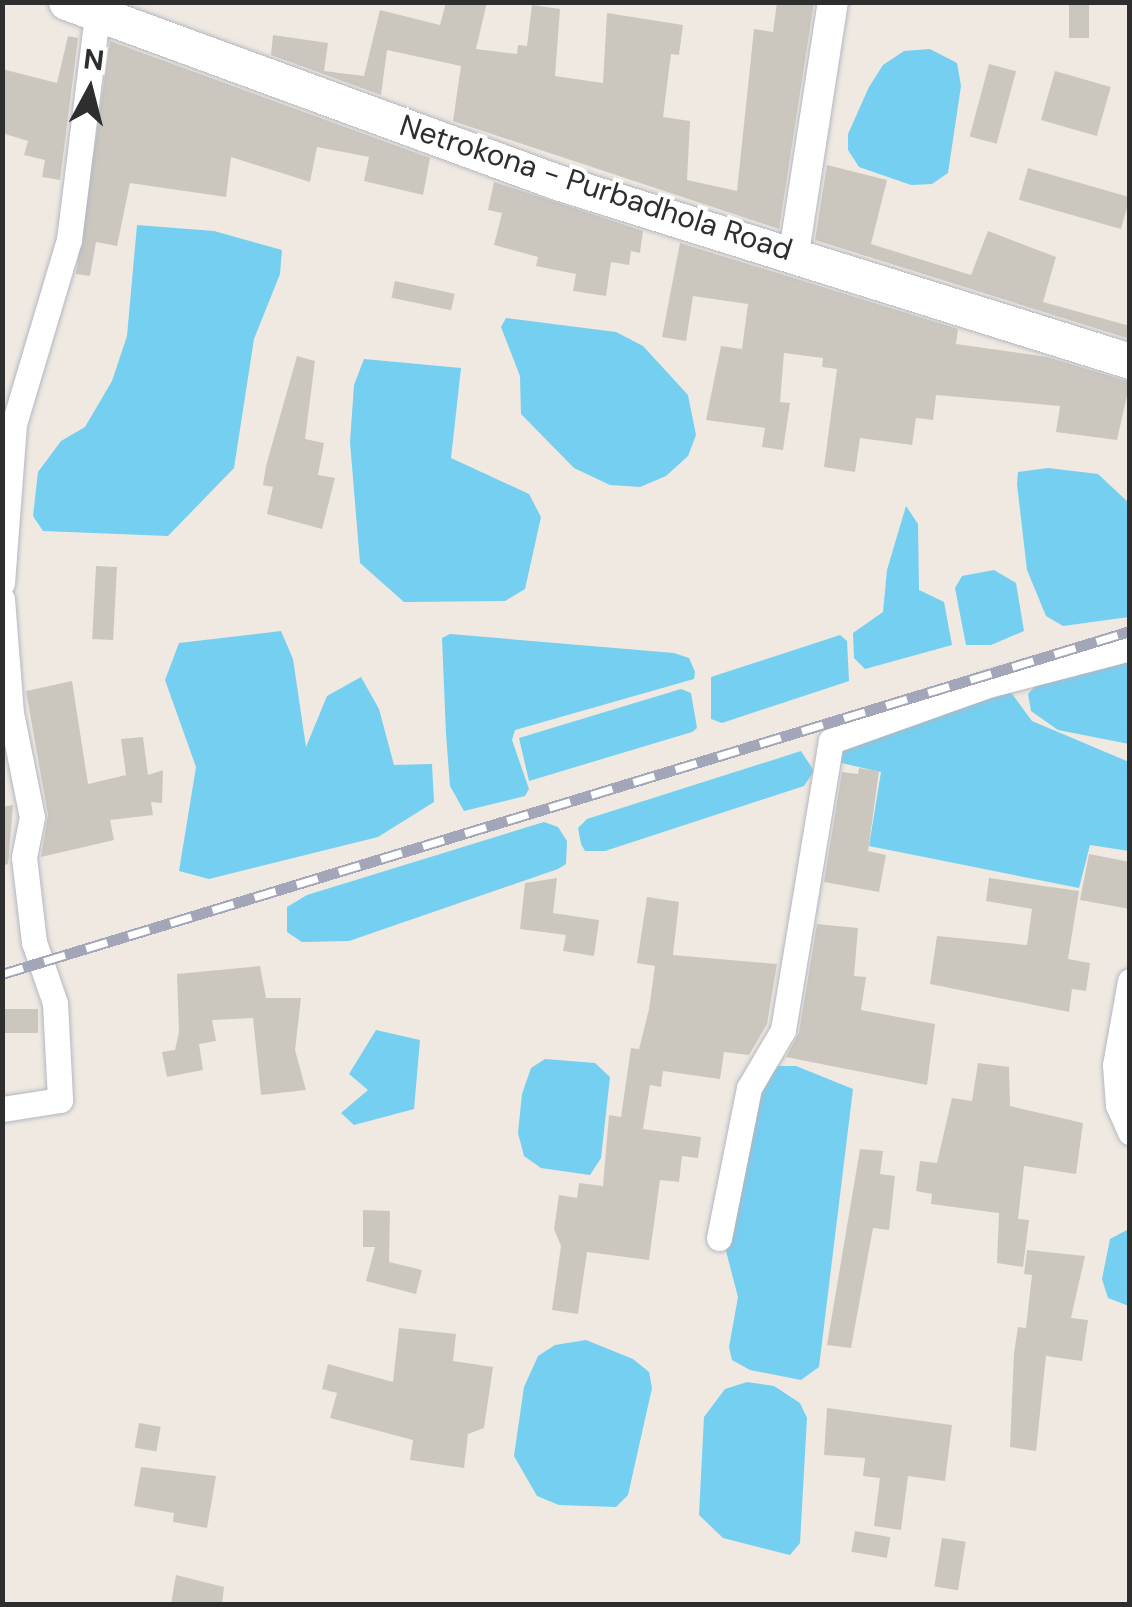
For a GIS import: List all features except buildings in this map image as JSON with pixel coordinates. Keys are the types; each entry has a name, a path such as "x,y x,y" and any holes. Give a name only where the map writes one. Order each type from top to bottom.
{"main road":[{"name":"Netrokona - Purbadhola Road","path":"97,9 557,182 794,252 1130,361"}],"street":[{"path":"794,252 832,2"},
{"path":"2,583 14,424 69,240 97,9"},
{"path":"2,598 11,713 32,818 24,857 34,942 55,1003 60,1100 2,1109"},
{"path":"719,1238 749,1088 783,1030 831,741 988,686 1130,648"},
{"path":"1130,981 1115,1065 1118,1106 1130,1132"}],"water":[{"path":"930,49 957,63 961,86 948,173 932,184 911,185 859,167 848,150 848,134 869,87 883,65 904,51"},
{"path":"137,225 214,231 282,250 280,274 254,339 234,468 168,536 43,531 33,516 38,472 61,441 85,427 112,381 127,336"},
{"path":"506,318 616,332 643,346 688,395 696,435 688,456 666,476 640,487 610,485 574,468 521,414 520,376 501,327"},
{"path":"364,359 461,368 451,458 529,494 541,517 525,589 505,601 404,602 360,563 350,442 354,385"},
{"path":"1048,468 1098,474 1129,503 1129,617 1063,626 1046,616 1027,570 1017,484 1018,472"},
{"path":"906,506 918,524 919,590 944,602 952,645 865,669 854,658 853,633 883,612 887,570"},
{"path":"994,570 1016,583 1024,631 991,645 966,645 955,588 962,576"},
{"path":"281,631 293,659 306,747 327,696 361,677 379,709 394,765 432,764 434,802 378,837 209,879 179,871 196,767 165,680 179,643"},
{"path":"450,634 674,653 689,658 694,679 515,730 512,740 529,789 525,796 464,811 450,786 442,638"},
{"path":"840,635 847,641 849,681 722,723 711,719 711,677"},
{"path":"1129,659 1129,744 1058,730 1031,711 1028,694 1037,684"},
{"path":"1007,687 1032,721 1129,762 1129,851 1090,845 1079,888 869,846 881,772 837,762 846,743"},
{"path":"681,689 691,693 697,728 692,732 529,781 519,738"},
{"path":"801,751 814,771 804,786 605,851 585,851 581,844 578,828 587,819"},
{"path":"544,822 558,827 567,841 566,864 558,869 349,941 302,942 287,932 287,907 307,895"},
{"path":"376,1030 420,1040 414,1109 354,1125 341,1113 368,1090 349,1074"},
{"path":"545,1059 595,1063 610,1077 601,1158 590,1175 541,1168 524,1156 518,1133 522,1094 531,1068"},
{"path":"777,1066 796,1066 853,1089 819,1367 801,1380 750,1370 732,1360 729,1347 738,1297 726,1251 764,1076"},
{"path":"1130,1229 1129,1306 1108,1298 1102,1279 1110,1239"},
{"path":"586,1340 633,1359 649,1372 652,1388 628,1495 616,1507 559,1505 537,1496 514,1456 524,1387 538,1356 555,1345"},
{"path":"747,1382 774,1386 800,1403 807,1418 800,1543 790,1555 723,1538 699,1515 704,1417 725,1389"}],"railway":[{"path":"2,974 1130,631"}]}
